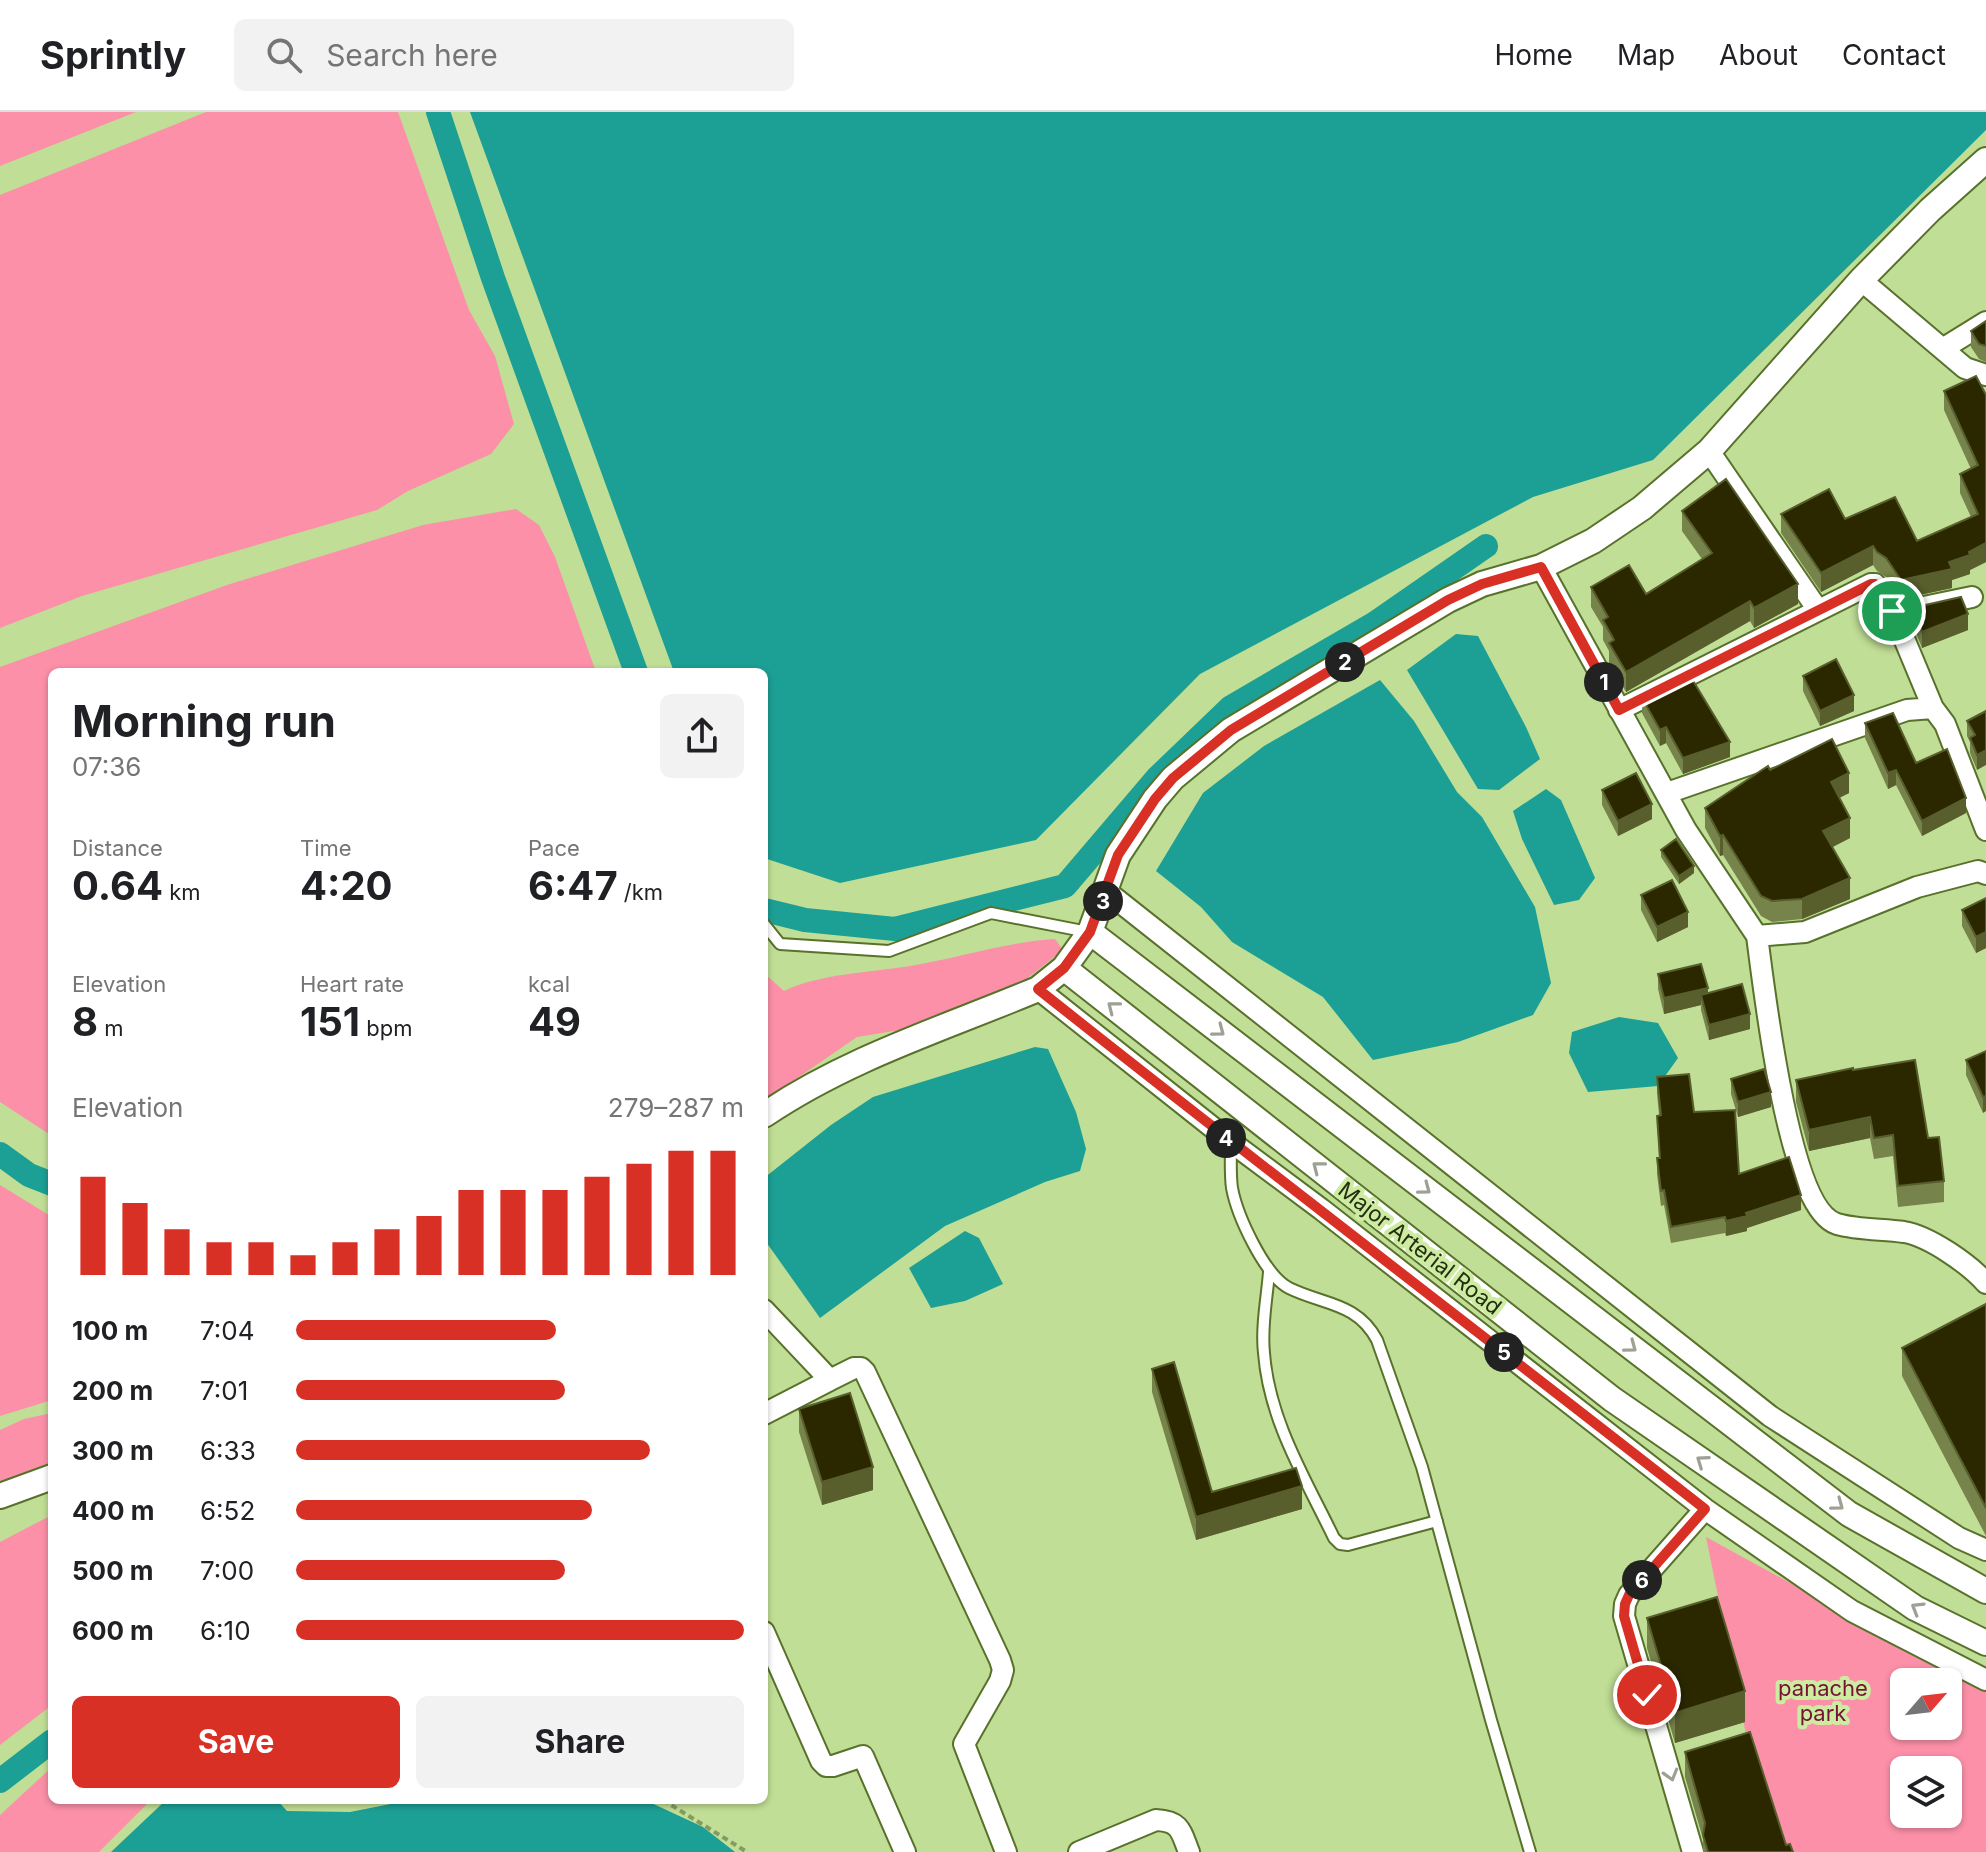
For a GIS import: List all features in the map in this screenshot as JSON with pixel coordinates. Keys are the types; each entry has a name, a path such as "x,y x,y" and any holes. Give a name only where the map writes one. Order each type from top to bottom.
{"street":[{"path":"768,1112 800,1090 851,1064 1038,989 1064,968 1090,932 1118,855 1155,799 1173,778 1231,730 1448,600 1482,584 1541,567 1593,541 1642,508 1709,451 1861,280 1930,210 1986,160"},
{"path":"1861,280 1965,368 1986,375"},
{"path":"1944,348 1986,322"},
{"path":"1709,451 1818,610"},
{"path":"1541,567 1686,830 1757,936 1779,1084 1796,1153 1810,1195 1821,1213 1835,1223 1908,1233 1922,1238 1968,1266 1986,1283"},
{"path":"1619,710 1875,584 1893,612 1933,708 1945,724 1986,830"},
{"path":"1893,612 1972,597"},
{"path":"1667,793 1907,710 1933,708"},
{"path":"1757,936 1805,932 1917,887 1978,871 1986,874"},
{"path":"1106,891 1770,1416 1959,1538 1986,1550"},
{"path":"1090,932 1849,1514 1986,1591"},
{"name":"Major Arterial Road","path":"1064,968 1612,1399 1915,1608 1986,1643"},
{"path":"1038,989 1705,1509 1852,1611 1986,1680"},
{"path":"768,1314 830,1380"},
{"path":"768,1412 854,1368 865,1372 1003,1670 1000,1681 964,1744 1006,1852"},
{"path":"0,1496 48,1478"},
{"path":"1693,1852 1624,1616 1629,1595 1705,1509"},
{"path":"768,1641 821,1761 826,1766 833,1766 863,1756 905,1852"},
{"path":"1079,1852 1156,1820 1170,1821 1179,1828 1189,1852"}],"lane":[{"path":"768,929 780,944 889,951 991,913 1090,932"},
{"path":"1231,1142 1232,1187 1239,1211 1269,1272 1291,1289 1352,1311 1369,1324 1377,1340 1422,1467 1530,1852"},
{"path":"1269,1272 1263,1349 1267,1383 1275,1414 1334,1538 1340,1544 1348,1545 1437,1521"}],"path":[{"path":"669,1804 747,1852"}],"green space":[{"path":"0,112 136,112 0,166"},
{"path":"206,112 398,112 469,310 495,356 514,424 491,454 408,491 377,510 82,596 0,628 0,195"},
{"path":"516,509 539,525 555,557 595,668 48,668 48,1133 0,1102 0,667 227,585 423,525"},
{"path":"1055,939 1063,950 1013,990 918,1027 857,1037 768,1098 768,977 784,991 830,977 910,966 1019,943"},
{"path":"0,1185 48,1215 48,1401 0,1416"},
{"path":"48,1414 48,1465 0,1481 0,1430 24,1419"},
{"path":"48,1517 48,1708 0,1745 0,1542"},
{"name":"panache park","path":"1706,1537 1946,1668 1890,1668 1890,1740 1962,1740 1962,1677 1986,1690 1986,1852 1770,1852"},
{"path":"48,1771 48,1804 147,1804 99,1852 0,1852 0,1815"}],"water":[{"path":"470,112 1986,112 1986,130 1653,460 1533,497 1200,674 1036,840 840,883 768,859 768,668 673,668"},
{"path":"1456,634 1478,636 1540,759 1499,790 1478,789 1407,670"},
{"path":"1380,680 1414,721 1457,792 1482,817 1535,907 1551,983 1533,1015 1458,1042 1373,1060 1323,997 1232,942 1201,907 1156,871 1203,793 1264,746"},
{"path":"1546,789 1561,800 1595,878 1579,900 1554,905 1522,839 1513,811"},
{"path":"1619,1017 1658,1023 1678,1058 1658,1086 1588,1092 1569,1053 1572,1032"},
{"path":"1035,1047 1048,1049 1076,1112 1086,1149 1080,1171 1045,1182 945,1226 820,1318 768,1245 768,1175 831,1125 873,1097"},
{"path":"965,1231 979,1238 1003,1284 965,1301 931,1308 909,1268"},
{"path":"162,1804 281,1804 287,1811 350,1812 391,1804 654,1804 703,1827 735,1852 111,1852"}],"building":[{"path":"1986,321 1986,346 1979,344 1971,331"},
{"path":"1976,376 1986,395 1986,543 1969,552 1970,555 1949,562 1952,569 1901,580 1886,558 1873,546 1821,573 1781,514 1829,489 1845,519 1895,497 1917,541 1978,514 1960,474 1978,465 1944,391"},
{"path":"1726,479 1798,584 1754,608 1750,601 1626,672 1609,643 1614,640 1603,620 1608,617 1591,587 1629,565 1646,594 1712,553 1682,511"},
{"path":"1961,597 1968,614 1922,632 1912,608"},
{"path":"1836,659 1854,695 1820,711 1803,676"},
{"path":"1689,674 1730,742 1683,758 1666,727 1660,730 1642,698"},
{"path":"1986,711 1986,750 1977,755 1970,738 1975,735 1967,721"},
{"path":"1893,713 1916,763 1947,749 1966,798 1922,821 1896,770 1888,773 1865,723"},
{"path":"1832,739 1849,773 1831,782 1850,818 1823,831 1850,878 1802,899 1772,901 1761,896 1705,808 1768,766 1770,770"},
{"path":"1636,773 1652,804 1618,821 1602,790"},
{"path":"1676,839 1694,866 1679,876 1661,850"},
{"path":"1672,880 1688,912 1657,927 1641,895"},
{"path":"1986,898 1986,932 1976,937 1962,910"},
{"path":"1701,964 1708,988 1664,998 1658,974"},
{"path":"1742,984 1750,1014 1709,1025 1701,995"},
{"path":"1986,1051 1986,1096 1983,1097 1966,1060"},
{"path":"1915,1060 1928,1138 1939,1137 1944,1181 1898,1186 1893,1135 1874,1138 1870,1117 1809,1130 1796,1080"},
{"path":"1764,1069 1771,1092 1738,1102 1731,1079"},
{"path":"1689,1074 1694,1112 1735,1110 1739,1174 1789,1157 1801,1195 1746,1213 1747,1216 1671,1227 1664,1190 1661,1191 1657,1158 1660,1158 1657,1116 1661,1115 1657,1077"},
{"path":"1986,1304 1986,1508 1902,1348"},
{"path":"1174,1362 1212,1492 1296,1468 1302,1486 1196,1517 1152,1369"},
{"path":"850,1393 873,1467 822,1482 799,1409"},
{"path":"1717,1597 1745,1691 1675,1713 1647,1618"},
{"path":"1750,1732 1786,1845 1790,1844 1793,1852 1708,1852 1703,1835 1705,1823 1685,1752"}],"waterway":[{"path":"438,112 493,278 635,668"},
{"path":"768,911 805,920 895,929 1065,886 1157,778 1231,707 1375,623 1486,546"},
{"path":"0,1154 29,1175 48,1182"},
{"path":"0,1781 48,1744"}],"route":[{"path":"1647,1695 1624,1616 1625,1604 1629,1595 1705,1509 1038,989 1064,968 1090,932 1118,855 1155,799 1173,778 1231,730 1448,600 1482,584 1541,567 1619,710 1871,584 1875,584 1892,611"}]}
